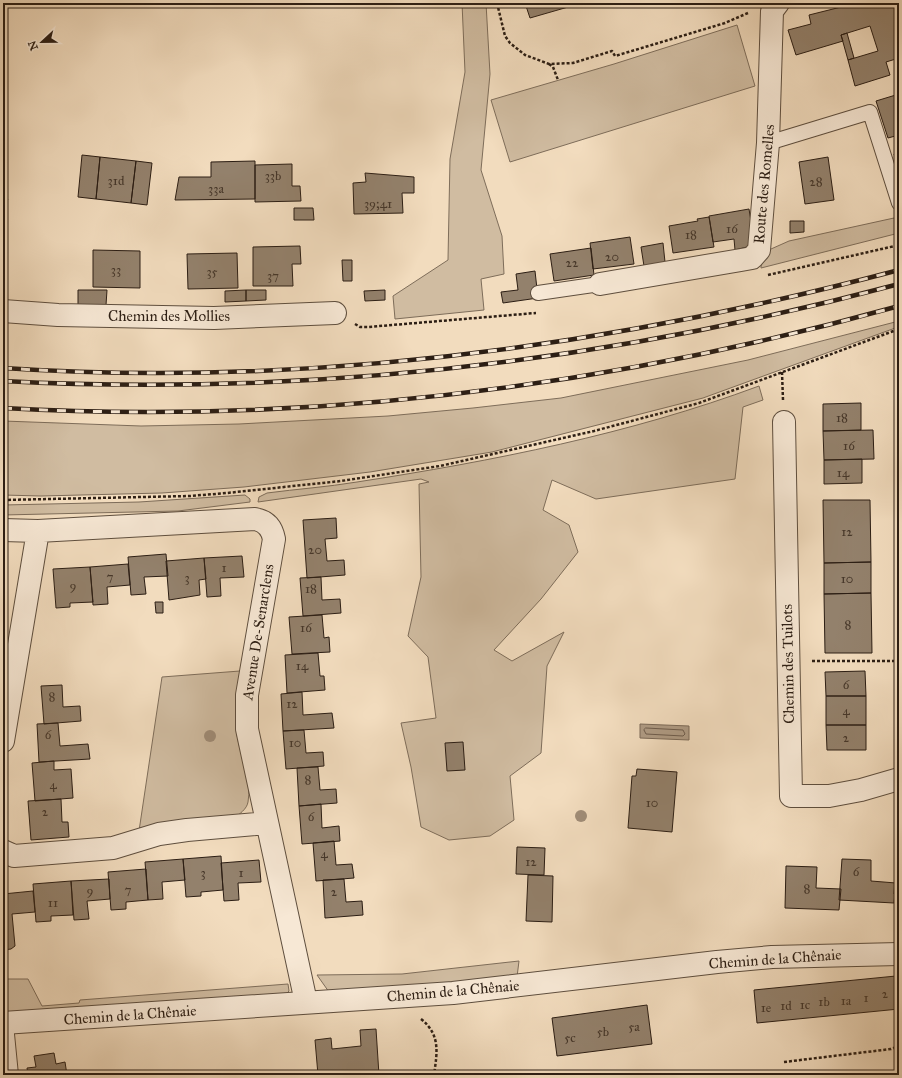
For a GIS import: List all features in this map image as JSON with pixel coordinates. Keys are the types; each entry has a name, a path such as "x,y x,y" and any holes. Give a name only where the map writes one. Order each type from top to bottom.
{"street":[{"name":"Route des Romelles","path":"600,284 752,258 759,250 768,143 772,11 778,3"},
{"name":"Chemin des Mollies","path":"3,311 58,315 207,318 335,313"},
{"name":"Chemin des Tuilots","path":"784,422 791,796 829,796 861,790 899,779"},
{"name":"Avenue De-Senarclens","path":"3,530 38,531 255,519 263,521 269,526 274,539 247,695 246,713 248,738 306,1002"},
{"path":"3,741 38,531"},
{"path":"3,851 14,856 113,848 159,834 267,823"},
{"name":"Chemin de la Chênaie","path":"4,1023 453,993 749,959 832,955 899,954"}],"lane":[{"path":"768,143 870,112 899,203"},
{"path":"538,293 600,284"},
{"name":"Chemin de la Chênaie","path":"4,1023 11,1075"}],"path":[{"path":"497,3 503,29 510,43 525,54 553,67 558,80"},
{"path":"549,64 573,63 612,51 615,56 725,24 749,12"},
{"path":"3,500 219,494 341,481 440,466 594,431 699,403 899,329"},
{"path":"782,372 784,422"},
{"path":"788,661 899,661"},
{"path":"416,1016 426,1023 435,1037 436,1059 434,1075"},
{"path":"784,1062 891,1049 899,1046"}],"shaded area":[{"path":"462,3 486,3 490,74 481,170 502,236 504,274 481,279 484,310 395,319 393,296 448,260 450,159 465,72"},
{"path":"737,25 755,86 510,162 491,100 614,64"},
{"path":"894,218 899,233 761,268 762,253 789,241"},
{"path":"899,321 898,327 703,398 492,452 370,472 244,487 162,493 41,496 3,495 3,421 141,426 239,424 388,416 473,408 561,398 748,360"},
{"path":"759,386 763,400 743,407 735,479 596,499 552,480 543,510 569,525 578,552 541,599 494,650 512,661 564,632 547,666 541,753 510,776 514,820 490,836 449,840 421,827 411,767 401,723 436,718 428,657 408,636 421,577 419,484 429,482 421,479 258,502 259,497 267,493 346,484 408,474 561,444 661,418"},
{"path":"245,495 250,499 250,502 178,511 3,515 3,505 139,502"},
{"path":"240,671 236,719 238,743 245,769 249,795 245,808 237,816 139,831 162,677"},
{"path":"519,961 517,977 329,992 317,975 402,974"},
{"path":"3,979 28,979 42,1006 79,1003 80,1000 288,984 289,991 285,995 3,1012"}],"water":[{"path":"640,724 689,726 689,740 640,738"}],"building":[{"path":"525,3 582,3 530,18"},
{"path":"857,3 899,3 899,58 886,62 890,75 855,86 848,60 878,51 870,26 841,35 843,41 796,55 788,30 811,24 809,15"},
{"path":"847,33 854,58 848,60 841,35"},
{"path":"899,94 899,107 897,107 899,135 888,138 876,101"},
{"path":"899,152 899,170 894,154"},
{"path":"82,155 100,157 96,199 78,197"},
{"path":"100,157 136,161 131,203 96,199"},
{"path":"828,157 834,200 805,204 799,162"},
{"path":"136,161 152,163 147,205 131,203"},
{"path":"255,161 255,199 175,200 179,177 211,177 211,162"},
{"path":"292,164 292,186 300,186 301,201 255,202 255,165"},
{"path":"365,173 414,177 414,193 402,193 403,213 354,214 353,183 366,182"},
{"path":"3,193 8,200 3,203"},
{"path":"294,208 313,208 314,220 294,220"},
{"path":"749,209 754,240 747,247 735,250 734,239 713,242 709,216"},
{"path":"709,217 714,247 673,253 669,226 698,221 697,219"},
{"path":"790,221 804,221 804,232 790,233"},
{"path":"630,237 634,264 593,269 590,243"},
{"path":"663,243 665,262 644,266 641,247"},
{"path":"300,246 301,264 292,264 293,286 253,286 253,247"},
{"path":"591,248 594,275 554,281 550,254"},
{"path":"93,250 140,251 140,288 93,287"},
{"path":"237,253 238,288 188,289 187,254"},
{"path":"342,260 352,260 352,281 343,281"},
{"path":"535,271 538,298 503,303 501,292 518,290 516,274"},
{"path":"78,290 107,290 106,305 78,305"},
{"path":"246,290 246,301 225,302 225,291"},
{"path":"246,290 266,290 266,300 246,301"},
{"path":"385,290 385,300 365,301 364,291"},
{"path":"861,403 861,430 823,431 823,404"},
{"path":"873,430 874,459 824,460 823,431"},
{"path":"862,459 862,483 824,484 824,460"},
{"path":"823,500 870,500 871,562 824,563"},
{"path":"336,518 337,538 325,539 327,561 344,560 345,575 307,578 303,520"},
{"path":"166,554 168,576 144,577 146,594 131,595 128,557"},
{"path":"242,556 244,577 220,578 221,596 207,597 204,558"},
{"path":"204,558 206,579 199,580 200,595 169,600 166,561"},
{"path":"871,562 871,593 824,594 824,563"},
{"path":"128,564 130,585 107,587 108,604 93,605 90,567"},
{"path":"90,567 93,602 70,603 70,607 56,608 53,569"},
{"path":"321,577 322,600 340,599 341,613 303,616 300,578"},
{"path":"871,593 872,653 825,653 824,594"},
{"path":"155,602 163,602 163,613 156,613"},
{"path":"322,615 324,638 329,637 330,652 292,654 289,617"},
{"path":"318,653 320,676 324,676 325,690 287,693 285,655"},
{"path":"865,671 866,696 826,696 825,672"},
{"path":"62,685 63,707 80,706 81,721 44,724 41,686"},
{"path":"302,692 303,715 332,713 334,728 283,731 281,694"},
{"path":"826,696 866,696 866,725 826,725"},
{"path":"58,723 60,746 88,744 90,759 39,762 37,724"},
{"path":"826,725 866,725 866,750 827,750"},
{"path":"304,730 306,753 323,752 324,766 286,769 283,731"},
{"path":"463,742 465,770 447,771 445,743"},
{"path":"54,761 54,770 71,769 73,798 35,801 32,763"},
{"path":"318,767 320,790 336,789 337,803 299,806 297,768"},
{"path":"637,769 677,772 672,832 628,828 632,776 636,776"},
{"path":"61,799 62,822 68,822 69,837 31,840 28,801"},
{"path":"321,804 322,828 339,826 340,841 302,844 299,806"},
{"path":"334,841 336,865 352,864 354,878 316,881 313,843"},
{"path":"517,847 545,848 544,875 516,874"},
{"path":"897,854 899,854 899,894 894,894"},
{"path":"221,856 223,890 201,892 201,896 186,897 183,859"},
{"path":"183,859 185,880 162,882 163,899 148,900 145,862"},
{"path":"842,859 871,860 871,881 896,883 894,903 839,900"},
{"path":"259,860 261,882 238,883 239,900 224,901 221,863"},
{"path":"786,866 817,867 816,888 841,889 839,910 785,908"},
{"path":"146,869 148,900 126,902 126,909 111,910 108,872"},
{"path":"528,875 553,876 552,922 526,921"},
{"path":"109,879 110,899 87,901 89,919 74,920 71,881"},
{"path":"344,879 346,902 362,901 363,915 325,918 323,880"},
{"path":"71,881 73,915 51,916 51,921 36,922 33,884"},
{"path":"33,891 35,912 12,914 15,946 11,949 3,950 3,894"},
{"path":"896,976 899,1009 757,1023 754,990"},
{"path":"647,1005 652,1044 557,1056 552,1018"},
{"path":"376,1029 379,1075 318,1075 315,1040 331,1038 332,1049 361,1046 360,1030"},
{"path":"54,1053 56,1064 65,1062 67,1075 28,1075 27,1068 36,1067 34,1056"},
{"path":"772,1072 772,1075 746,1075"}],"railway":[{"path":"3,368 116,373 229,372 342,366 455,355 567,340 679,321 789,297 899,270"},
{"path":"3,381 117,385 230,384 343,378 455,368 567,353 678,334 789,311 899,284"},
{"path":"3,408 116,412 229,411 342,405 455,394 567,378 679,358 789,334 899,306"}]}
